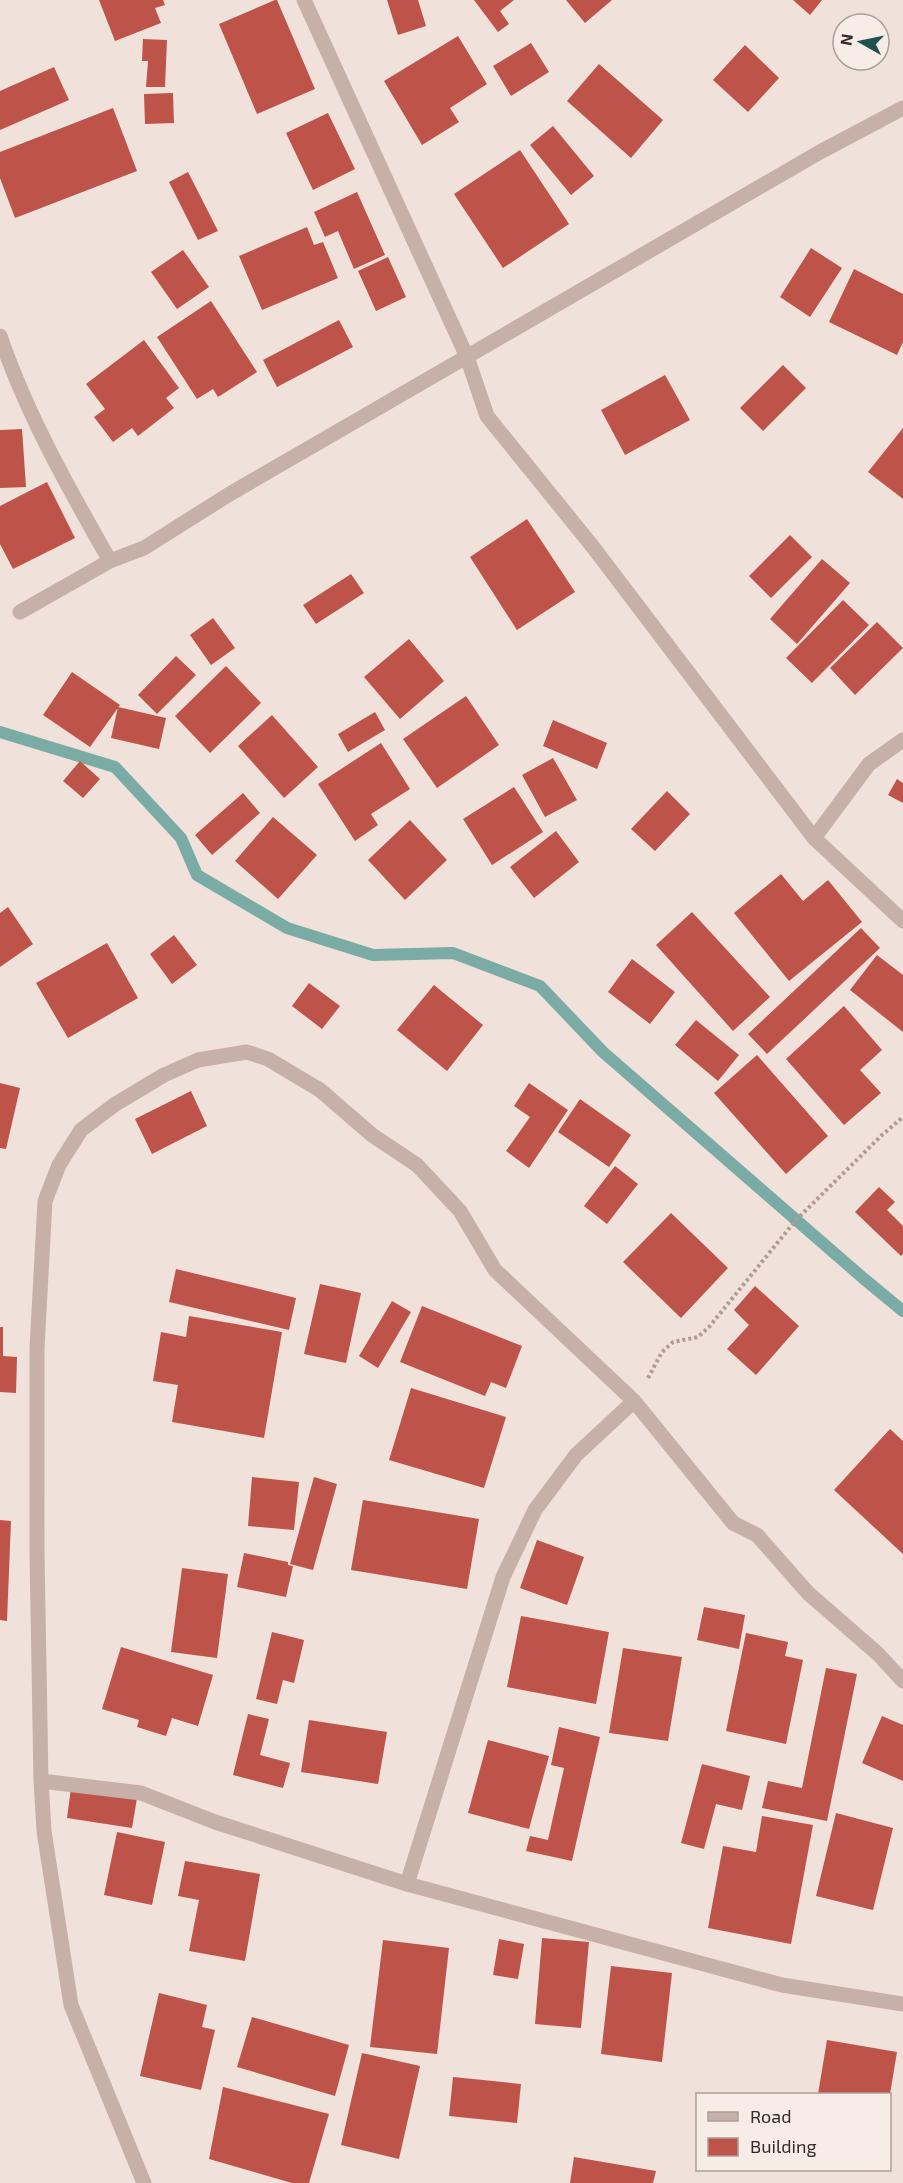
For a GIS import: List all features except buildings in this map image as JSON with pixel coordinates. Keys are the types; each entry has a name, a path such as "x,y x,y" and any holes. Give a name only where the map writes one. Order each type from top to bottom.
{"street":[{"path":"304,0 467,357 487,416 593,547 814,838 903,921"},
{"path":"20,612 110,561 144,548 228,495 820,152 903,108"},
{"path":"0,336 11,367 61,474 110,561"},
{"path":"814,838 869,764 903,740"},
{"path":"144,2183 71,2005 44,1831 41,1781 37,1552 37,1348 45,1201 59,1165 81,1130 114,1105 164,1075 198,1060 247,1052 268,1059 320,1090 372,1135 417,1165 460,1211 495,1270 634,1401 734,1523 757,1535 808,1593 878,1654 903,1681"},
{"path":"407,1884 503,1577 535,1510 549,1491 576,1455 634,1401"},
{"path":"41,1781 141,1793 215,1822 407,1884 782,1985 903,2004"}],"path":[{"path":"634,1401 662,1352 674,1342 698,1337 709,1327 796,1220 903,1117"}],"waterway":[{"path":"0,732 115,767 181,838 197,875 287,928 373,955 453,953 540,986 603,1052 903,1311"}]}
